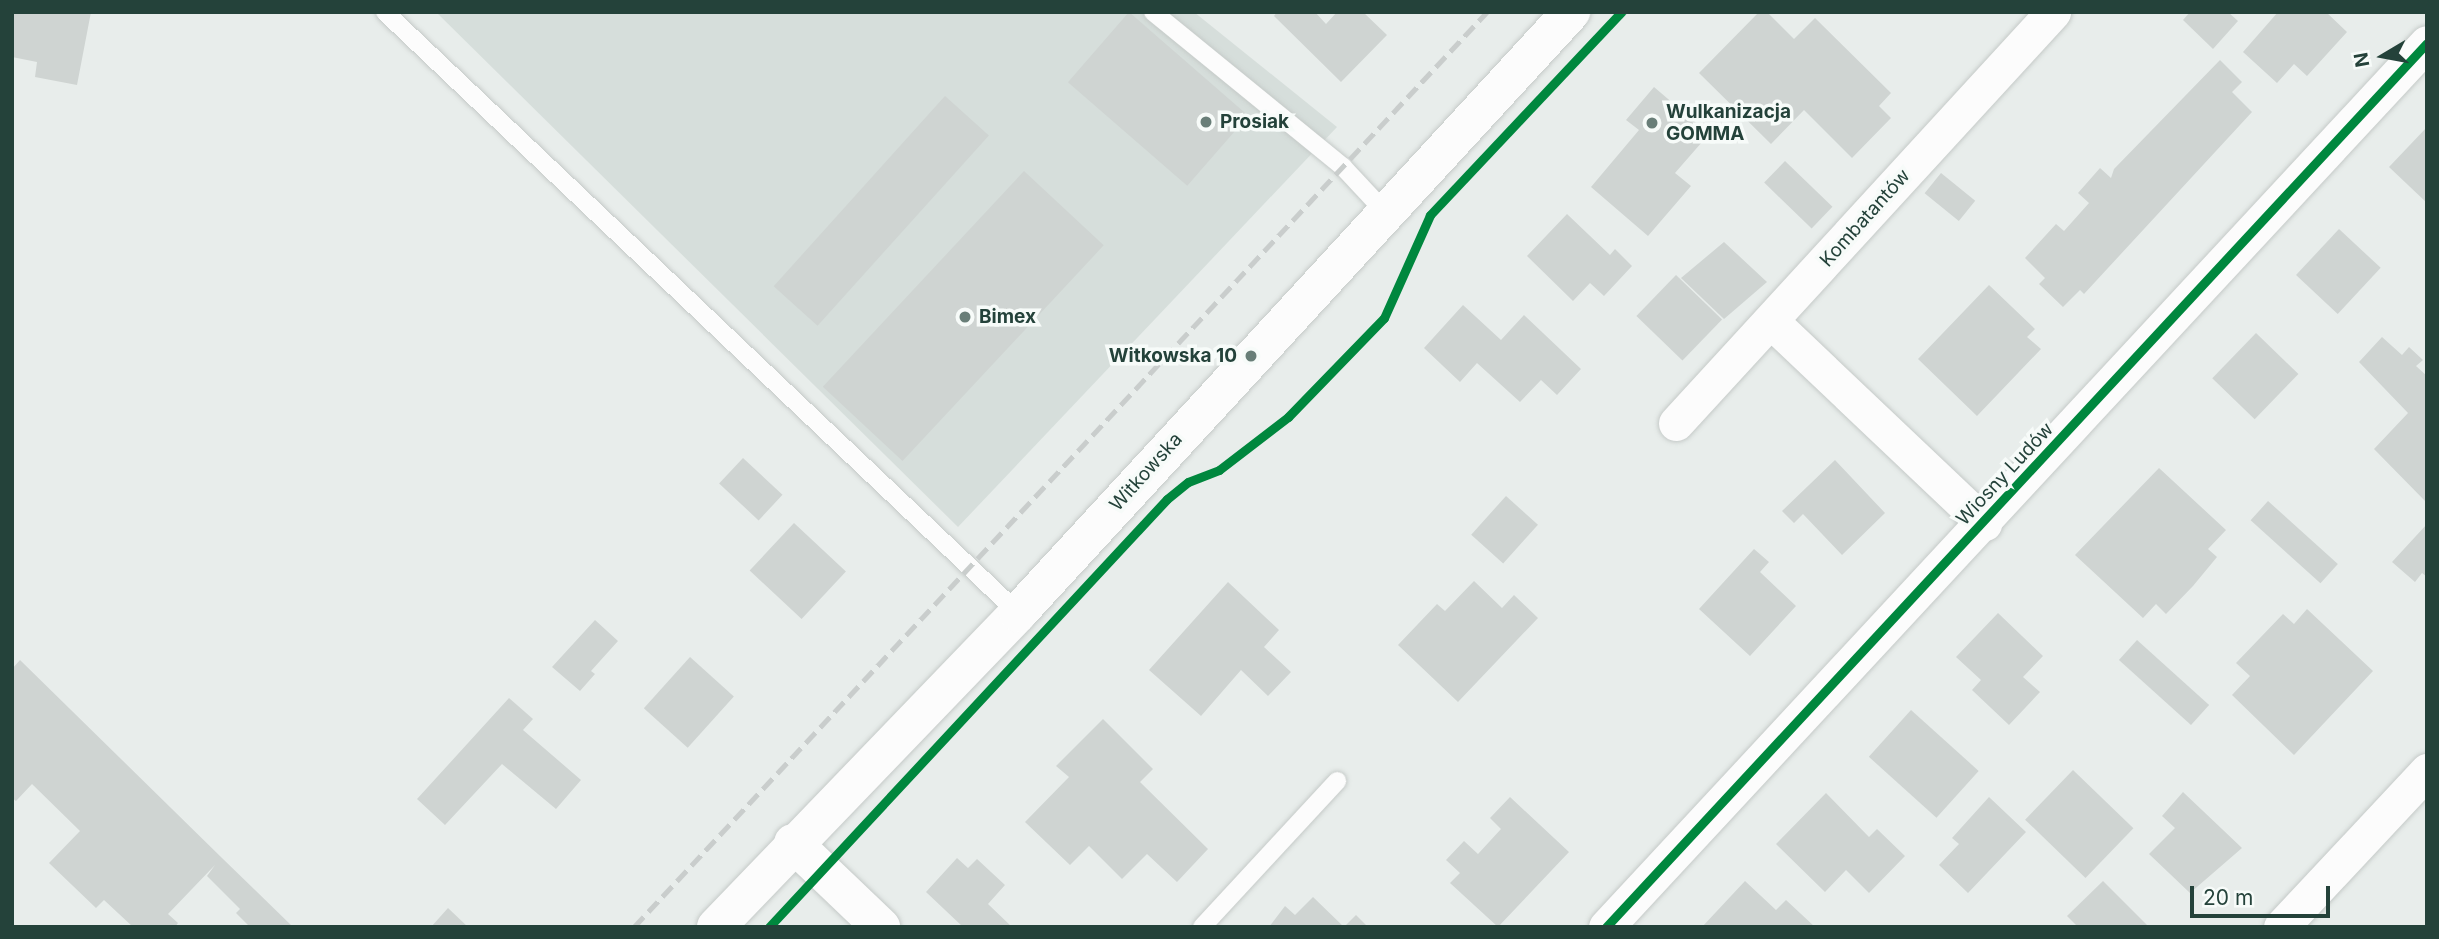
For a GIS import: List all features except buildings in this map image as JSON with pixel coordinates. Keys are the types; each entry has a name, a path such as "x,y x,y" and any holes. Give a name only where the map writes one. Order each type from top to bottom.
{"street":[{"name":"Witkowska","path":"716,927 793,843 1018,613 1384,211 1571,12"},
{"name":"Kombatantów","path":"1676,423 2053,12"},
{"name":"Wiosny Ludów","path":"1606,927 2427,43"},
{"path":"1771,321 1984,523"},
{"path":"2281,927 2427,771"},
{"path":"793,843 881,927"}],"lane":[{"path":"385,12 1018,613"},
{"path":"1153,12 1343,167 1384,211"},
{"path":"1202,927 1338,781"}],"shaded area":[{"path":"436,12 1194,12 1337,127 958,527"}],"railway":[{"path":"634,927 1487,12"}],"cycle path":[{"path":"769,927 1167,499 1188,482 1219,470 1288,417 1384,318 1430,215 1621,12"},
{"path":"1606,927 2427,43"}],"place":[{"name":"Prosiak","path":"1206,122"},
{"name":"Wulkanizacja GOMMA","path":"1652,123"},
{"name":"Bimex","path":"965,317"},
{"name":"Witkowska 10","path":"1251,356"}]}
